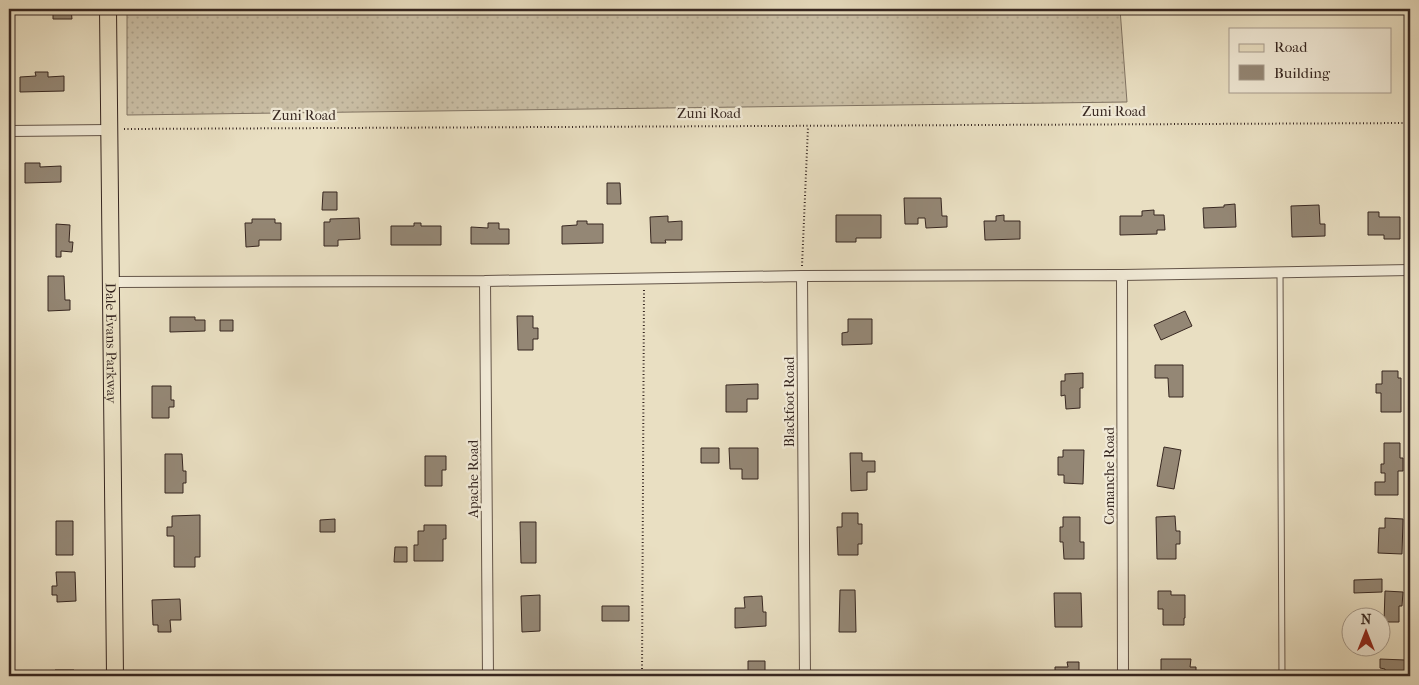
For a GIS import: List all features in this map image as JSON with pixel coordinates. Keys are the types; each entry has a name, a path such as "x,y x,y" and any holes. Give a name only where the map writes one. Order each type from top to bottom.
{"main road":[{"name":"Dale Evans Parkway","path":"108,9 112,282 114,676"}],"street":[{"path":"9,131 109,130"},
{"path":"112,282 485,281 802,276 1122,275 1410,270"},
{"name":"Comanche Road","path":"1122,275 1123,676"},
{"name":"Blackfoot Road","path":"802,276 805,676"},
{"name":"Apache Road","path":"485,281 488,676"}],"lane":[{"path":"1280,272 1282,676"}],"path":[{"name":"Zuni Road","path":"109,130 1410,123"},
{"path":"802,276 808,127"},
{"path":"642,676 644,278"}],"shaded area":[{"path":"127,9 1120,9 1127,102 127,115"}],"building":[{"path":"53,9 71,9 72,19 53,19"},
{"path":"35,72 48,72 48,77 64,76 64,91 20,92 20,77 36,76"},
{"path":"25,163 40,163 40,167 61,166 61,182 25,183"},
{"path":"607,183 620,183 621,204 607,204"},
{"path":"323,192 337,192 337,210 322,210"},
{"path":"904,198 941,198 942,216 947,216 947,227 926,228 925,218 918,218 918,224 905,224"},
{"path":"1235,204 1236,227 1204,228 1203,208 1224,207 1224,205"},
{"path":"1319,205 1320,224 1325,224 1325,236 1292,237 1291,206"},
{"path":"1154,210 1154,215 1164,215 1165,230 1157,230 1157,234 1120,235 1120,216 1142,216 1142,211"},
{"path":"1368,212 1379,212 1379,217 1400,217 1400,239 1384,239 1384,235 1368,235"},
{"path":"836,215 881,215 881,238 856,238 856,242 836,242"},
{"path":"1004,215 1004,221 1020,221 1020,239 985,240 984,221 996,221 996,216"},
{"path":"668,216 668,222 682,221 682,240 665,240 666,243 651,243 650,217"},
{"path":"359,218 360,239 338,240 338,246 324,246 324,222 330,222 330,219"},
{"path":"252,219 275,219 275,223 281,223 281,240 259,240 259,246 246,247 245,223 252,223"},
{"path":"577,221 587,221 587,224 603,224 603,243 562,244 562,226 577,225"},
{"path":"414,223 421,223 421,226 441,226 441,245 391,245 391,226 414,226"},
{"path":"488,223 499,223 499,229 509,229 509,244 471,244 471,227 488,228"},
{"path":"56,224 70,225 69,242 73,242 72,252 61,251 61,257 56,257"},
{"path":"48,276 64,276 65,300 70,300 70,310 48,311"},
{"path":"1185,311 1192,326 1161,340 1154,325"},
{"path":"517,316 533,316 533,328 538,328 538,339 533,339 533,350 518,350"},
{"path":"170,317 195,317 195,320 205,320 205,331 170,332"},
{"path":"848,319 872,319 872,344 842,345 842,333 848,332"},
{"path":"220,320 233,320 233,331 220,331"},
{"path":"1155,365 1183,365 1183,397 1169,397 1168,378 1155,378"},
{"path":"1382,371 1398,371 1398,378 1401,378 1401,412 1381,412 1381,393 1376,393 1376,384 1382,384"},
{"path":"1083,373 1083,388 1080,388 1080,408 1066,409 1065,395 1061,396 1061,381 1065,381 1065,374"},
{"path":"758,384 758,399 747,399 747,412 726,412 726,385"},
{"path":"152,386 171,386 171,400 174,400 174,407 169,407 169,418 152,418"},
{"path":"1384,443 1400,443 1400,458 1403,458 1403,471 1398,471 1398,495 1375,495 1375,482 1385,482 1385,473 1381,473 1381,464 1384,464"},
{"path":"1164,447 1181,450 1174,489 1157,486"},
{"path":"701,448 719,448 719,463 701,463"},
{"path":"729,448 758,448 758,479 742,479 742,469 730,469"},
{"path":"1063,450 1084,450 1083,484 1064,483 1064,475 1058,475 1058,457 1063,457"},
{"path":"850,453 862,453 862,461 875,461 875,472 867,472 867,490 851,491"},
{"path":"165,454 182,454 183,471 186,471 186,483 183,483 183,493 165,493"},
{"path":"425,456 446,456 446,470 442,470 442,486 425,486"},
{"path":"842,513 858,513 858,524 862,524 862,544 858,544 858,555 838,555 837,527 842,527"},
{"path":"200,515 200,557 195,557 195,567 174,567 174,536 167,536 167,527 172,527 172,516"},
{"path":"1175,516 1176,531 1180,531 1180,544 1176,544 1176,559 1157,559 1156,517"},
{"path":"1063,517 1080,517 1080,542 1084,542 1084,559 1064,559 1063,542 1060,542 1060,527 1063,527"},
{"path":"1385,518 1403,519 1402,554 1378,553 1379,528 1385,528"},
{"path":"335,519 335,532 320,532 320,520"},
{"path":"56,521 73,521 73,555 56,555"},
{"path":"520,522 536,522 536,563 521,563"},
{"path":"424,525 446,525 446,539 443,539 443,561 414,561 414,545 418,545 418,531 424,531"},
{"path":"395,547 407,547 407,562 394,562"},
{"path":"56,572 75,572 76,601 57,602 57,595 52,595 52,586 57,586"},
{"path":"1382,579 1382,592 1354,593 1354,580"},
{"path":"840,590 855,590 856,632 839,632"},
{"path":"1158,591 1171,591 1171,595 1185,595 1184,625 1163,625 1163,609 1158,609"},
{"path":"1385,591 1403,592 1402,606 1399,606 1399,622 1392,622 1392,608 1384,608"},
{"path":"1054,593 1081,593 1082,627 1055,627"},
{"path":"540,595 540,631 522,632 521,596"},
{"path":"762,596 763,612 766,612 766,626 735,628 735,608 745,608 744,597"},
{"path":"180,599 181,620 170,620 171,632 158,632 158,625 153,625 152,600"},
{"path":"602,606 629,606 629,621 602,621"},
{"path":"1161,659 1191,659 1190,667 1196,667 1196,676 1158,676 1158,672 1161,672"},
{"path":"1380,659 1405,660 1404,676 1385,676 1385,669 1380,668"},
{"path":"748,661 765,661 765,676 740,676 740,674 748,674"},
{"path":"1067,662 1079,662 1079,676 1055,676 1055,667 1068,667"},
{"path":"55,670 74,670 74,676 55,676"}]}
